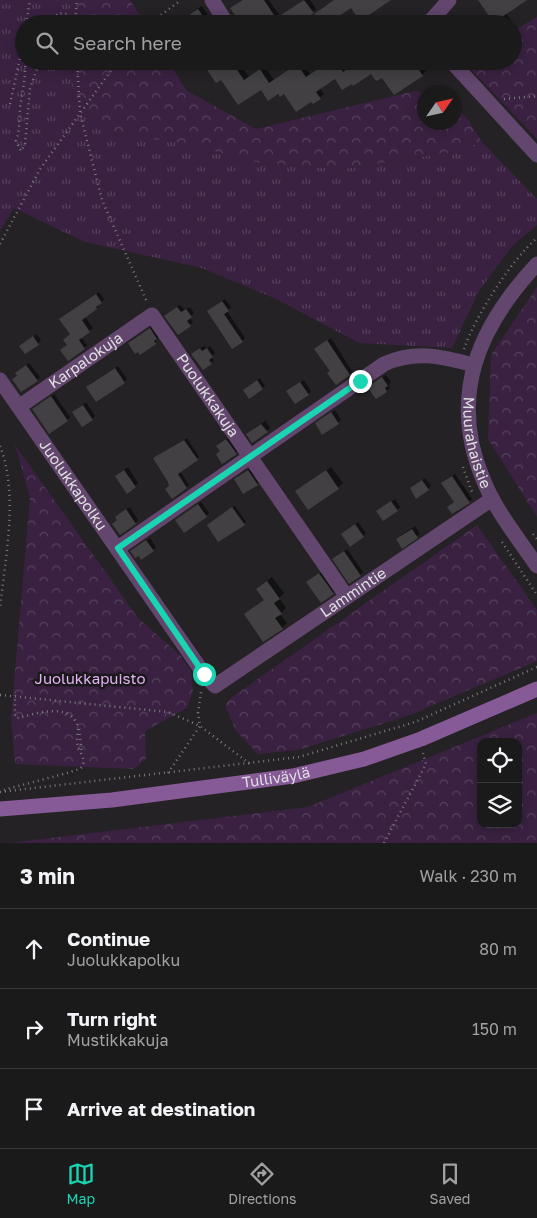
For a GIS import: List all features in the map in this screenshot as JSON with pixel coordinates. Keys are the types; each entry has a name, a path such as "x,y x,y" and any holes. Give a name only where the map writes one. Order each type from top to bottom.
{"main road":[{"name":"Tulliväylä","path":"0,809 112,800 293,776 364,759 421,739 537,689"}],"street":[{"path":"212,0 221,15"},
{"path":"436,15 449,0"},
{"path":"459,70 537,155"},
{"name":"Muurahaistie","path":"537,264 517,285 466,363 469,421 474,451 482,478 492,499 537,566"},
{"name":"Karpalokuja","path":"20,406 152,315"},
{"name":"Puolukkakuja","path":"152,315 347,597"},
{"path":"118,548 392,360 421,355 440,356 466,363"},
{"name":"Juolukkapolku","path":"0,380 20,406 204,674 215,686"},
{"name":"Lammintie","path":"215,686 492,499"}],"path":[{"path":"28,15 30,0"},
{"path":"76,15 77,0"},
{"path":"161,15 182,0"},
{"path":"57,15 58,13 69,15"},
{"path":"10,104 18,70"},
{"path":"25,70 26,80 20,108 20,131 16,141 21,151 27,136 30,88 37,70"},
{"path":"78,70 80,113 102,200 152,315"},
{"path":"0,244 40,169 111,70"},
{"path":"489,104 505,99 537,96"},
{"path":"466,363 468,337 486,305 526,247 537,238"},
{"path":"0,446 6,461 10,496 0,609"},
{"path":"461,460 479,509"},
{"path":"501,541 537,594"},
{"path":"0,792 299,757 415,722 537,667"},
{"path":"168,773 200,726 198,712 204,674"},
{"path":"0,695 15,695 168,712 200,726 251,764"},
{"path":"0,792 29,781 72,773 81,769 83,765 82,754 78,746 78,728 73,717 66,712 56,710 17,718 15,716 15,695"},
{"path":"384,843 426,764 421,739"}],"green space":[{"path":"0,0 71,0 70,15 15,15 15,70 71,70 73,103 114,134 185,143 259,163 343,169 453,152 482,142 537,199 537,225 512,246 479,291 452,348 359,343 276,299 202,268 85,242 14,208 0,231"},
{"path":"71,0 130,0 139,15 70,15"},
{"path":"537,17 537,139 472,70 522,70 522,26"},
{"path":"71,70 174,70 186,90 256,129 415,91 417,91 417,130 462,130 462,113 482,142 453,152 343,169 259,163 187,144 114,134 99,127 73,103"},
{"path":"537,287 537,517 488,439 491,355"},
{"name":"Juolukkapuisto","path":"15,445 138,618 181,656 191,672 193,691 187,708 145,731 146,759 134,769 15,764 11,719 30,497"},
{"path":"477,525 537,610 537,661 410,715 298,750 258,754 236,731 225,705 231,698"},
{"path":"537,713 537,843 9,843 308,807"}],"building":[{"path":"243,0 264,0 274,15 235,15 230,8"},
{"path":"304,0 314,13 311,15 281,15"},
{"path":"334,0 391,0 369,15 356,15 351,8 340,15 314,14"},
{"path":"478,0 527,0 505,15 488,15"},
{"path":"198,9 202,15 189,15"},
{"path":"207,70 237,70 244,80 261,70 269,83 288,70 301,70 306,77 316,70 342,70 343,72 346,70 419,70 423,76 394,95 382,78 376,81 371,74 353,86 352,84 342,90 335,79 316,92 321,99 313,104 311,102 296,112 284,94 280,97 278,94 268,101 261,90 238,105 221,80 216,83"},
{"path":"96,294 102,303 82,320 90,332 79,340 85,349 68,361 60,350 67,345 63,340 70,334 59,319"},
{"path":"222,301 229,311 224,314 243,342 232,349 207,311"},
{"path":"177,307 181,312 186,309 192,317 187,321 191,326 178,335 164,316"},
{"path":"150,328 157,339 154,341 156,344 140,355 138,352 135,354 128,343"},
{"path":"33,336 39,345 25,354 19,346"},
{"path":"327,340 350,375 336,385 327,373 330,371 314,349"},
{"path":"200,348 202,351 207,348 213,357 209,360 212,364 203,370 191,354"},
{"path":"26,365 38,381 21,392 12,379 17,376 15,373"},
{"path":"115,368 125,383 96,402 86,387"},
{"path":"382,377 388,386 385,388 387,392 376,399 367,387"},
{"path":"257,380 263,389 249,399 243,390"},
{"path":"300,382 309,395 295,404 286,391"},
{"path":"51,396 68,421 49,434 32,409"},
{"path":"83,405 93,420 82,427 72,412"},
{"path":"331,412 339,424 322,435 315,423"},
{"path":"261,424 268,432 252,443 246,434"},
{"path":"226,439 237,454 222,464 216,454 220,451 216,446"},
{"path":"184,440 198,460 178,474 187,488 172,499 165,489 169,486 168,482 153,458"},
{"path":"124,470 136,487 127,494 115,476"},
{"path":"248,470 258,485 243,494 234,479"},
{"path":"326,470 339,489 308,510 295,491"},
{"path":"452,476 470,503 452,514 447,507 454,502 441,483"},
{"path":"422,480 429,490 416,499 410,488"},
{"path":"391,501 398,511 383,521 376,511"},
{"path":"198,504 207,517 184,533 175,520"},
{"path":"232,507 245,525 218,542 207,525"},
{"path":"126,509 136,524 120,535 112,524 117,520 115,517"},
{"path":"355,524 364,537 350,547 341,534"},
{"path":"412,529 418,538 402,549 396,539"},
{"path":"146,540 154,551 141,560 139,556 135,558 130,551"},
{"path":"344,551 361,576 349,584 332,559"},
{"path":"319,573 334,594 321,603 306,582"},
{"path":"267,581 280,599 274,603 282,614 275,618 283,629 263,642 244,614 264,600 256,589"}],"route":[{"path":"204,674 118,548 360,381"}]}
